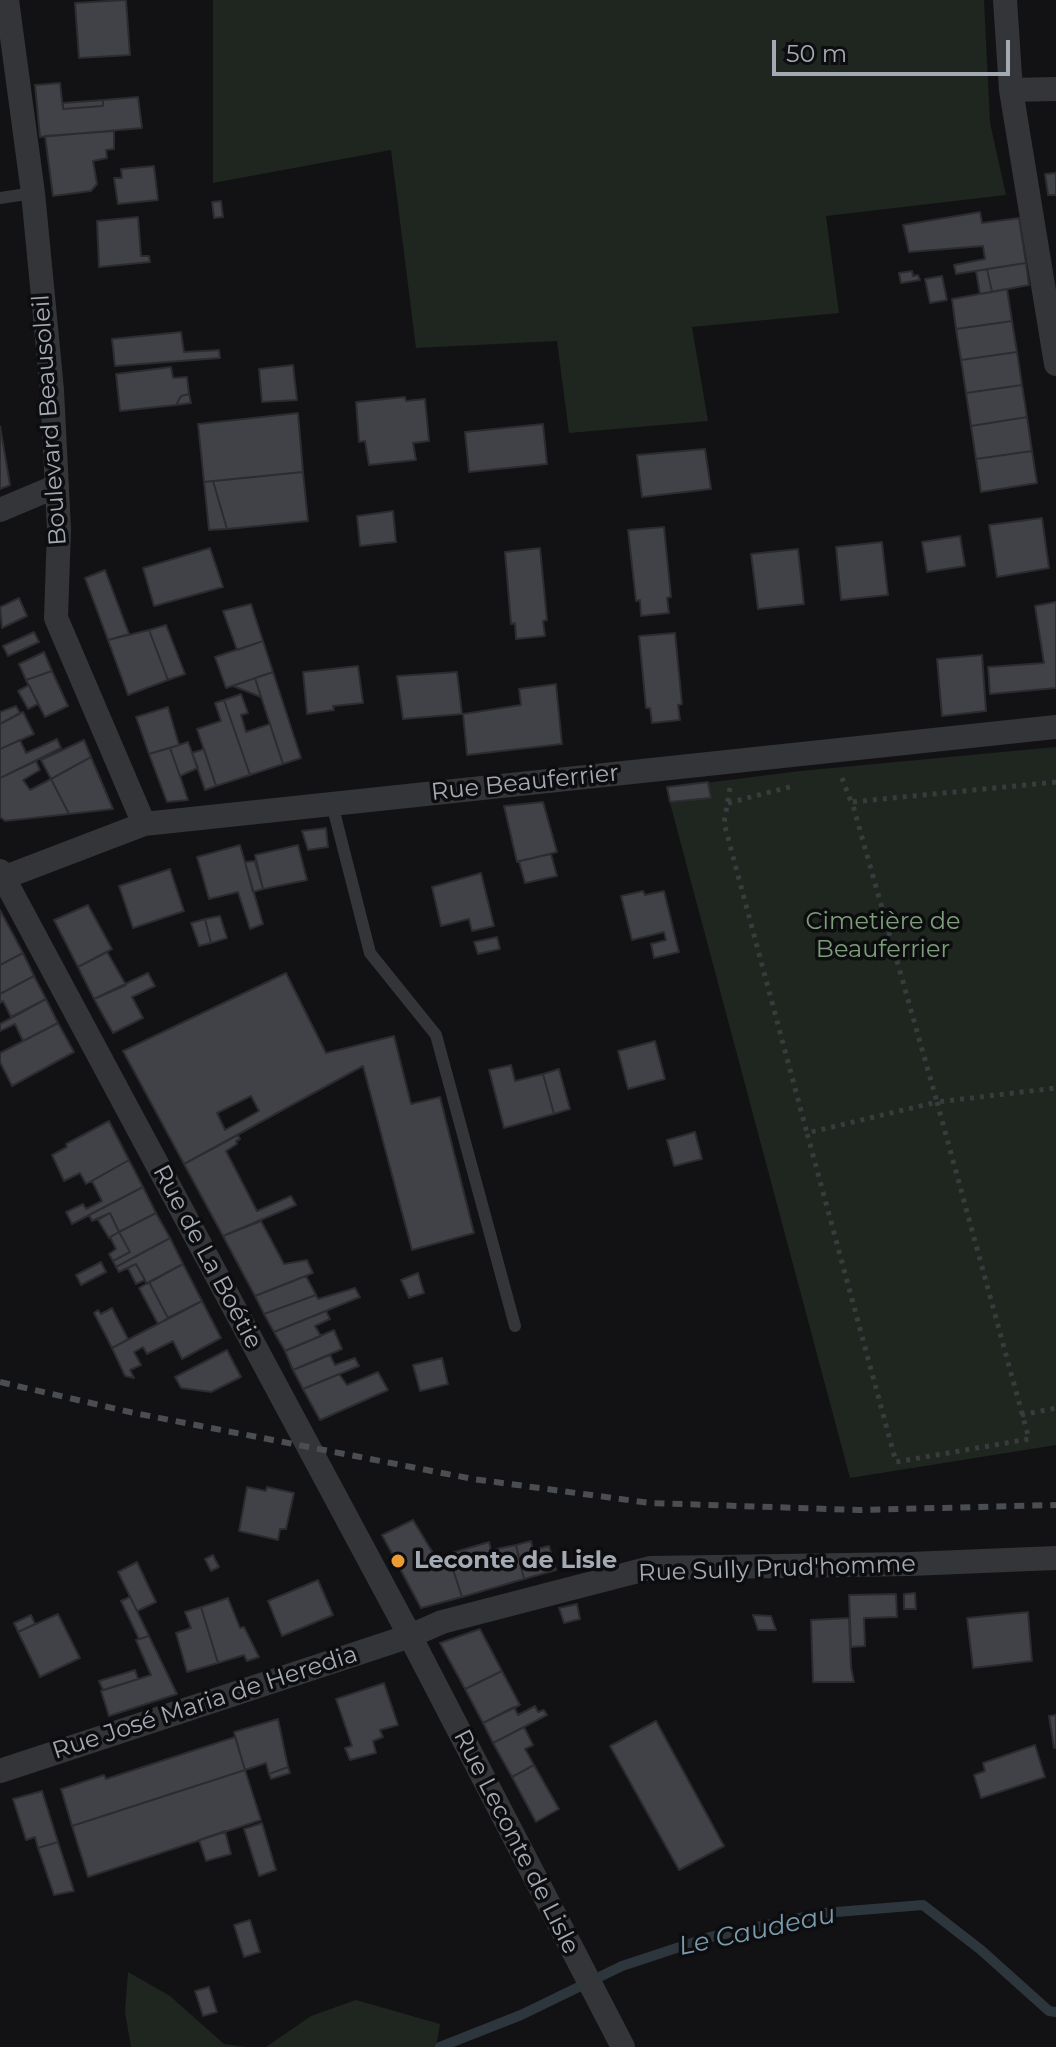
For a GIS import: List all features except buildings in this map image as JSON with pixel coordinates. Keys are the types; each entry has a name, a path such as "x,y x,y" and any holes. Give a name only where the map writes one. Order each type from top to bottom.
{"street":[{"name":"Boulevard Beausoleil","path":"7,0 33,193 52,390 59,529 56,618 144,824"},
{"path":"1005,0 1011,90 1056,364"},
{"path":"1011,90 1056,89"},
{"path":"0,510 57,486"},
{"name":"Rue Beauferrier","path":"1,876 144,824 1056,727"},
{"name":"Rue de La Boétie","path":"1,876 410,1636"},
{"name":"Rue Sully Prud'homme","path":"410,1636 442,1622 650,1568 910,1564 1056,1558"},
{"name":"Rue José Maria de Heredia","path":"0,1771 410,1636"},
{"name":"Rue Leconte de Lisle","path":"410,1636 623,2047"}],"lane":[{"path":"0,198 33,193"},
{"path":"332,804 370,953 436,1035 515,1326"}],"path":[{"path":"746,760 731,780 724,823 896,1462 1029,1439 852,802 841,778 829,778"},
{"path":"852,802 1056,782"},
{"path":"728,803 803,783"},
{"path":"807,1133 937,1102 1056,1088"},
{"path":"1021,1415 1056,1408"}],"green space":[{"path":"213,0 984,0 990,123 1006,195 826,216 839,313 692,327 708,421 569,433 557,341 416,348 391,150 213,183"},
{"name":"Cimetière de Beauferrier","path":"1056,747 1056,1445 850,1478 666,788 800,771"},
{"path":"128,1972 170,1996 224,2044 247,2047 131,2047 125,2012"},
{"path":"356,2000 440,2024 436,2047 266,2047 311,2016"}],"waterway":[{"name":"Le Caudeau","path":"440,2047 521,2015 622,1966 710,1937 824,1913 923,1905 981,1950 1049,2011 1056,2012"}],"railway":[{"path":"0,1382 134,1413 473,1479 650,1503 859,1510 1056,1505"}],"place":[{"name":"Leconte de Lisle","path":"398,1561"}]}
